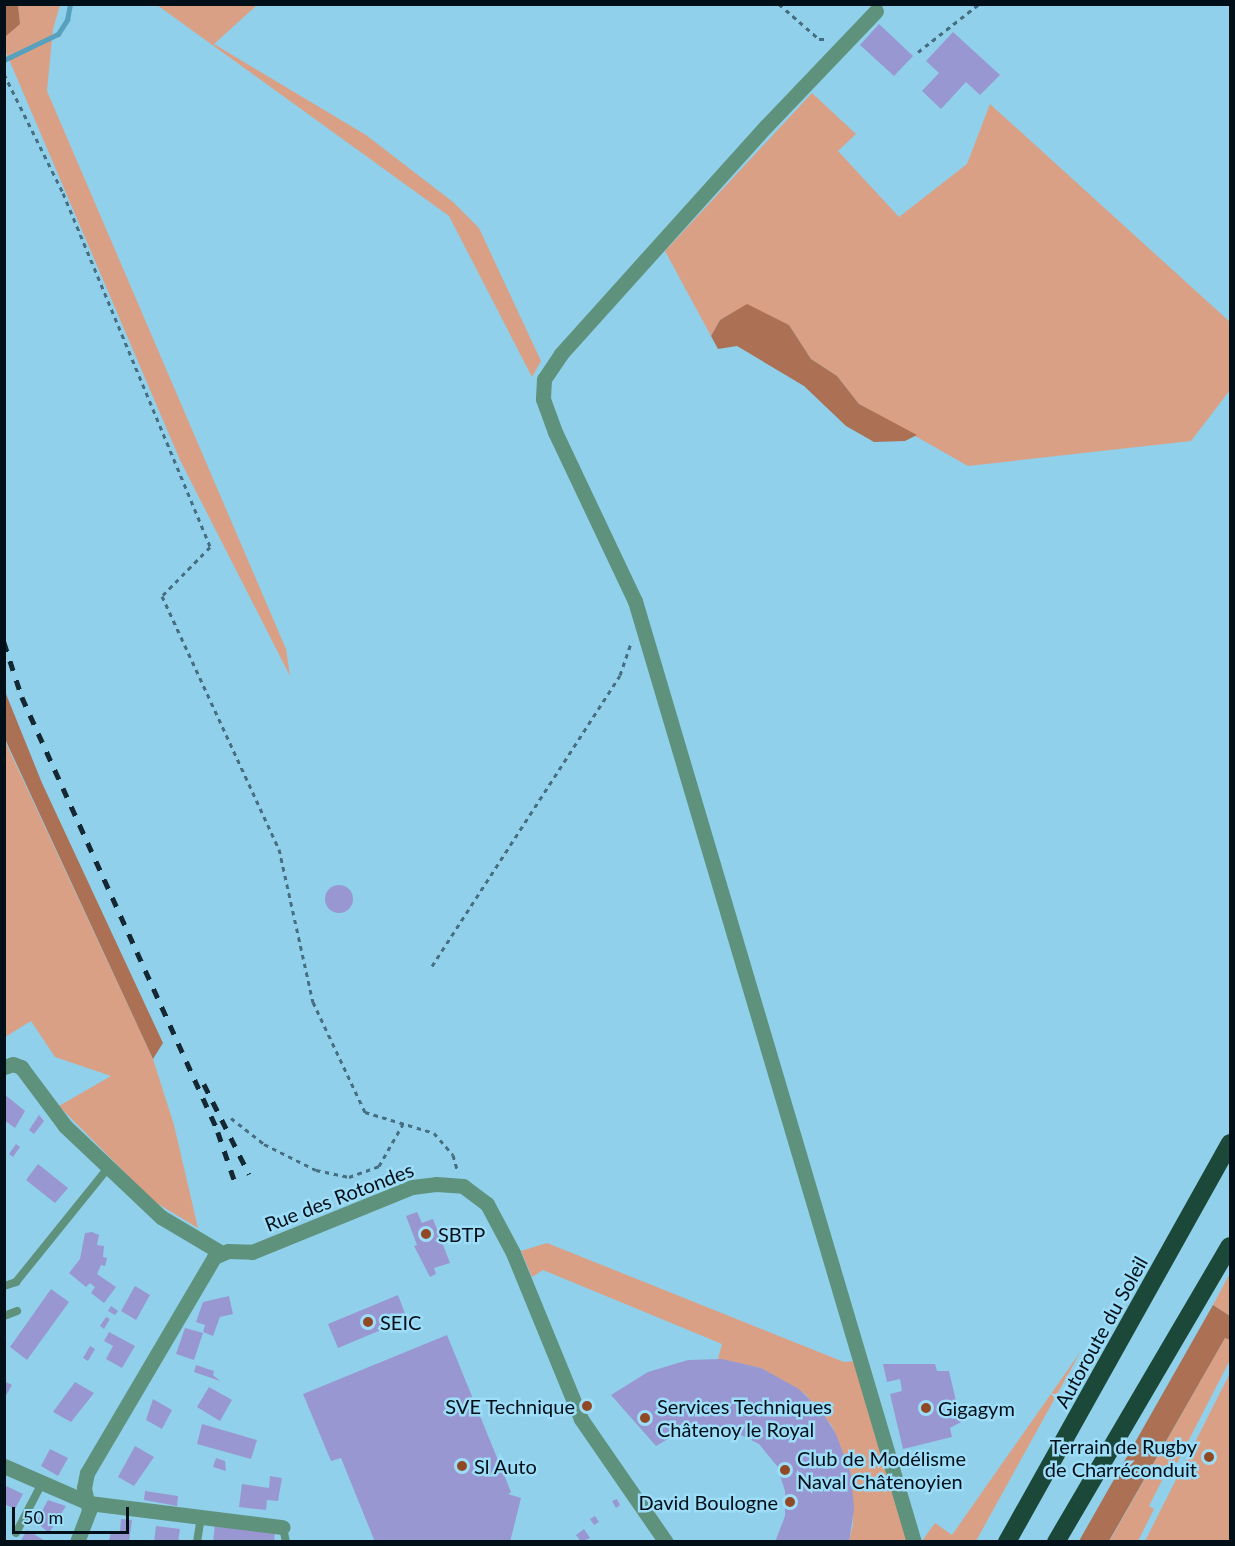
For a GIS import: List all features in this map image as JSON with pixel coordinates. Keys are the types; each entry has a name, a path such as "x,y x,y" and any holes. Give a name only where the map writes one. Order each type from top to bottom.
{"highway":[{"name":"Autoroute du Soleil","path":"1007,1542 1230,1143"},
{"path":"1056,1542 1230,1246"}],"street":[{"path":"876,11 561,354 544,379 543,399 555,432 635,601 914,1542"},
{"path":"4,1067 21,1067 65,1126 161,1217 220,1252 208,1265 87,1473 84,1488 89,1503 85,1527 77,1542"},
{"name":"Rue des Rotondes","path":"220,1252 261,1249 412,1187 436,1184 463,1186"},
{"path":"463,1186 487,1204 496,1220 581,1419 662,1540"},
{"path":"4,1466 89,1503 201,1515 284,1534"}],"lane":[{"path":"4,1286 16,1282 108,1168"},
{"path":"4,1316 17,1311"},
{"path":"16,1533 42,1484"},
{"path":"197,1542 201,1515"}],"path":[{"path":"779,4 819,39 850,39"},
{"path":"918,52 978,4"},
{"path":"4,74 63,193 210,547 162,596 279,849 313,1002 365,1112 434,1133 453,1155 463,1186"},
{"path":"432,966 620,675 633,636"},
{"path":"231,1118 264,1144 316,1170 349,1177 379,1166 404,1124"}],"shaded area":[{"path":"5,4 18,5 20,24 5,37"},
{"path":"18,5 60,5 53,29 47,91 286,649 290,676 180,460 5,50 4,37 20,24"},
{"path":"157,5 257,5 214,44 366,135 453,202 479,228 541,361 532,377 449,216"},
{"path":"812,93 856,134 838,151 899,217 967,164 990,104 1230,322 1230,390 1191,441 968,466 859,404 837,376 811,359 789,325 747,305 720,320 711,336 665,251"},
{"path":"747,304 789,325 811,359 837,376 859,404 917,435 905,441 874,442 846,426 804,386 737,346 718,349 711,336 720,320"},
{"path":"4,689 42,783 163,1043 153,1059 5,739"},
{"path":"4,739 153,1059 174,1125 198,1228 153,1201 59,1106 111,1076 55,1057 31,1021 5,1037"},
{"path":"547,1243 844,1362 857,1361 909,1541 849,1541 853,1524 851,1474 832,1426 805,1394 761,1368 718,1359 722,1344 543,1270 532,1277 521,1251"},
{"path":"1230,1273 1230,1316 1213,1305"},
{"path":"1213,1305 1230,1316 1230,1340 1225,1338 1109,1541 1079,1541"},
{"path":"1225,1338 1230,1340 1230,1360 1177,1463 1172,1461 1149,1506 1154,1509 1138,1541 1109,1542"},
{"path":"1081,1351 976,1541 922,1541 935,1523 952,1535"},
{"name":"Terrain de Rugby de Charréconduit","path":"1230,1373 1230,1541 1145,1541"}],"building":[{"path":"879,24 913,56 894,76 860,45"},
{"path":"953,32 1000,75 980,95 966,82 941,109 922,91 939,73 926,61"},
{"path":"339,885 349,889 353,899 349,909 339,913 329,909 325,899 329,889"},
{"path":"4,1094 25,1111 15,1128 4,1120"},
{"path":"39,1115 44,1121 34,1134 29,1130"},
{"path":"16,1144 20,1147 13,1157 9,1154"},
{"path":"38,1164 68,1188 55,1203 26,1180"},
{"name":"SBTP","path":"417,1212 422,1223 433,1219 450,1263 434,1268 436,1274 430,1277 414,1246 417,1245 406,1216"},
{"path":"92,1232 99,1235 97,1245 104,1246 103,1257 107,1258 105,1266 101,1265 97,1274 116,1287 104,1303 91,1293 95,1287 90,1283 86,1287 69,1273 80,1259 85,1233"},
{"path":"135,1286 150,1295 136,1320 121,1311"},
{"path":"51,1289 69,1302 27,1360 10,1347"},
{"name":"SEIC","path":"398,1295 407,1319 338,1348 328,1324"},
{"path":"229,1296 233,1314 220,1317 213,1336 203,1332 205,1325 196,1322 203,1302"},
{"path":"111,1306 118,1311 115,1315 108,1311"},
{"path":"106,1317 110,1319 104,1329 100,1326"},
{"path":"185,1328 203,1333 194,1360 176,1354"},
{"path":"109,1332 135,1346 122,1368 106,1359 113,1346 104,1341"},
{"path":"447,1335 511,1492 508,1494 521,1498 510,1542 375,1542 341,1458 331,1461 303,1394"},
{"path":"90,1346 95,1349 88,1361 83,1358"},
{"path":"722,1359 761,1368 799,1389 822,1412 836,1434 851,1474 854,1509 849,1542 775,1542 785,1516 785,1491 777,1466 759,1444 735,1432 709,1427 680,1432 656,1446 611,1395 648,1372 688,1360"},
{"name":"Gigagym","path":"883,1364 935,1364 937,1371 949,1371 961,1422 950,1428 952,1437 903,1449 890,1394 902,1391 900,1379 887,1382"},
{"path":"196,1365 214,1371 213,1375 220,1381 194,1372"},
{"path":"4,1381 12,1385 4,1399"},
{"path":"75,1382 94,1393 71,1422 53,1412"},
{"path":"209,1387 232,1400 220,1421 197,1407"},
{"path":"153,1399 172,1410 162,1429 146,1420"},
{"path":"202,1424 257,1440 251,1459 197,1444"},
{"path":"135,1446 154,1457 134,1486 118,1477"},
{"path":"50,1449 68,1458 58,1476 41,1466"},
{"path":"216,1458 225,1461 226,1471 213,1467"},
{"path":"270,1476 282,1478 278,1501 267,1500 266,1510 239,1507 242,1484 269,1488"},
{"path":"4,1485 23,1494 15,1509 4,1504"},
{"path":"145,1491 178,1496 177,1506 144,1500"},
{"path":"617,1499 620,1505 616,1508 612,1501"},
{"path":"48,1500 66,1506 49,1533 36,1522"},
{"path":"595,1516 599,1522 594,1525 590,1519"},
{"path":"121,1519 132,1520 129,1542 109,1541 111,1531 120,1531"},
{"path":"215,1525 275,1532 274,1542 213,1542"},
{"path":"156,1526 180,1529 178,1542 154,1542"},
{"path":"584,1529 590,1538 581,1542 576,1535"},
{"path":"27,1530 42,1539 45,1542 20,1542"}],"waterway":[{"path":"4,60 58,34 67,20 70,4"}],"railway":[{"path":"4,642 22,697 218,1132 235,1182"},
{"path":"204,1084 249,1174"}],"place":[{"name":"SBTP","path":"426,1234"},
{"name":"SEIC","path":"368,1322"},
{"name":"SVE Technique","path":"587,1406"},
{"name":"Gigagym","path":"926,1408"},
{"name":"Services Techniques Châtenoy le Royal","path":"645,1418"},
{"name":"Terrain de Rugby de Charréconduit","path":"1209,1457"},
{"name":"Sl Auto","path":"462,1466"},
{"name":"Club de Modélisme Naval Châtenoyien","path":"785,1470"},
{"name":"David Boulogne","path":"790,1502"}]}
